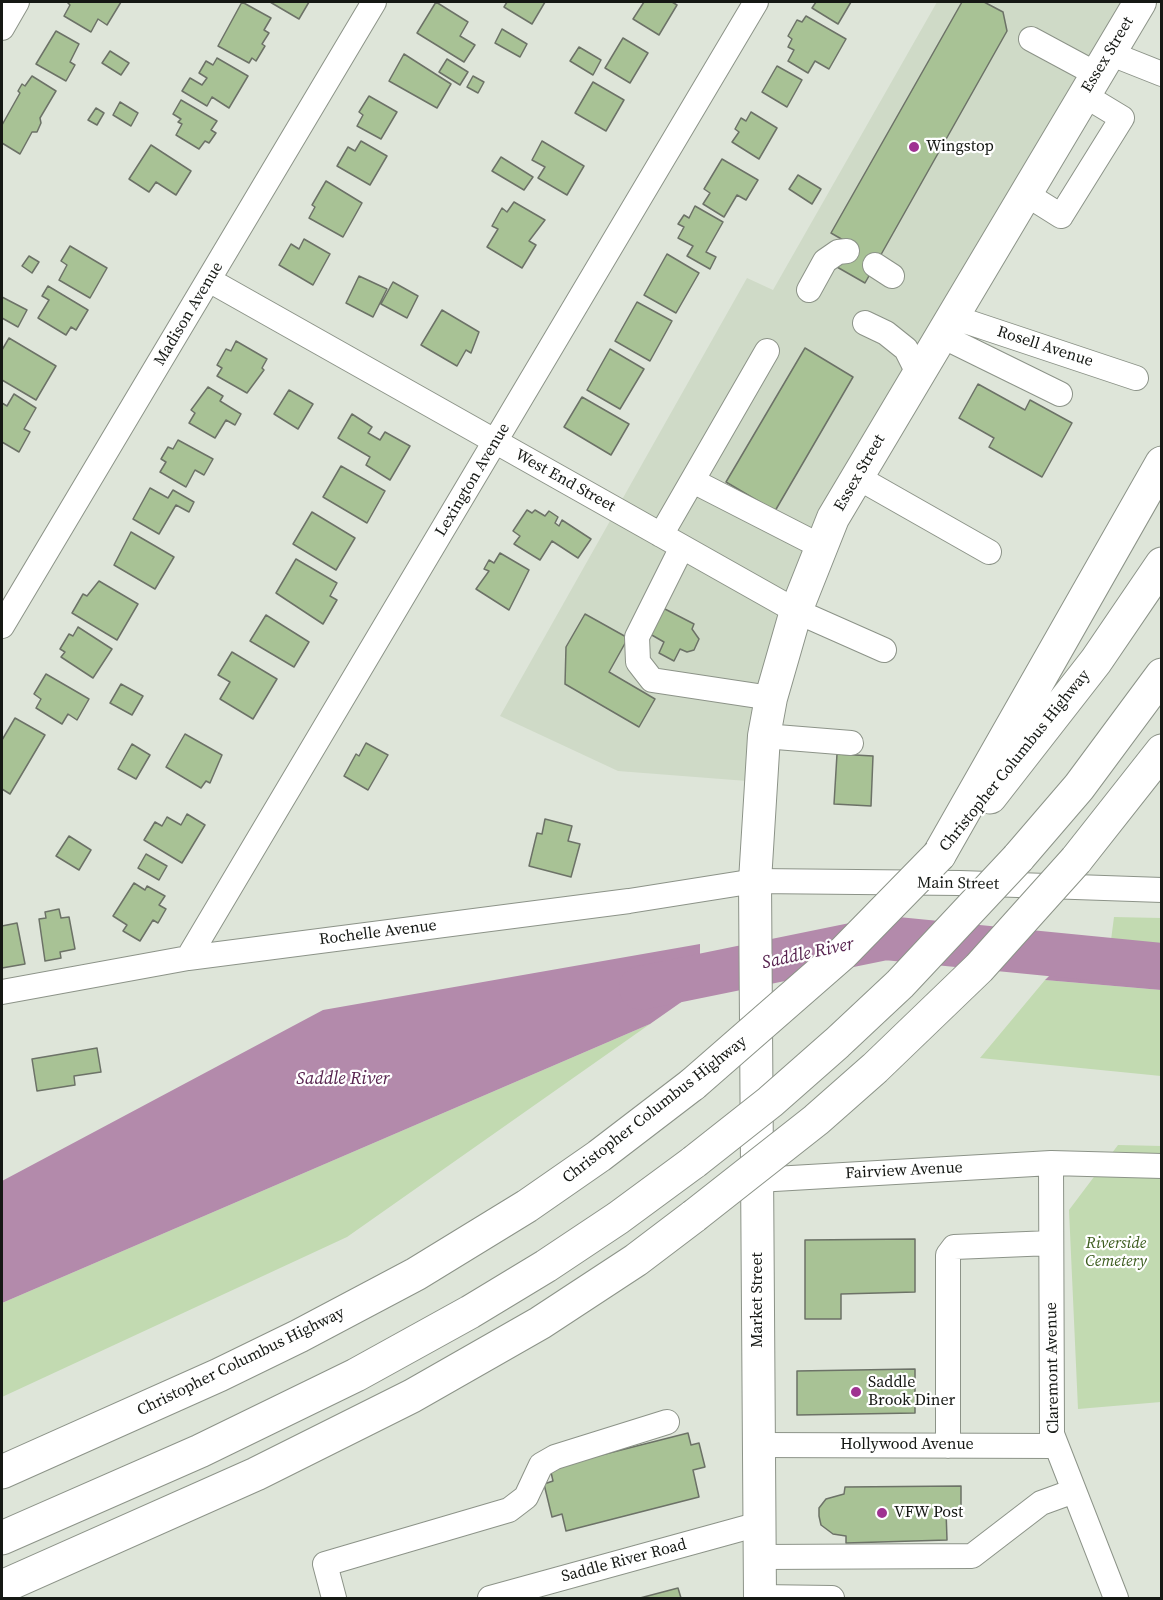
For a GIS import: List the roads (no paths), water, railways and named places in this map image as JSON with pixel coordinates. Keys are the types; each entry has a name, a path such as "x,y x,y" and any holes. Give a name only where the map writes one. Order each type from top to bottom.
{"highway":[{"path":"939,855 1161,463"},
{"name":"Christopher Columbus Highway","path":"2,1472 219,1375 416,1274 554,1187 693,1084 843,953 939,855 1039,737 1096,661 1161,564"},
{"path":"2,1538 200,1451 356,1375 470,1312 546,1266 618,1218 694,1162 770,1102 837,1043 916,967 1018,858 1079,787 1161,675"},
{"path":"2,1587 256,1474 412,1396 540,1323 636,1260 816,1120 875,1068 979,968 1076,860 1161,751"},
{"path":"1109,818 1161,774"}],"main road":[{"name":"Essex Street","path":"756,1001 755,880 764,736 771,698 796,611 820,546 857,477 1140,2"},
{"name":"Market Street","path":"756,1001 760,1598"}],"street":[{"path":"2,28 17,2"},
{"name":"Madison Avenue","path":"2,626 374,2"},
{"name":"Lexington Avenue","path":"188,958 756,2"},
{"path":"1031,39 1097,74 1161,74"},
{"path":"1026,194 1061,216 1122,118 1097,74"},
{"path":"809,290 825,261 838,252 847,251"},
{"name":"West End Street","path":"209,280 796,611 884,650"},
{"path":"865,323 886,333 902,345 919,375"},
{"path":"948,326 1060,394"},
{"name":"Rosell Avenue","path":"948,326 1136,378"},
{"path":"767,351 693,480 637,638 638,662 652,680 771,698"},
{"path":"857,477 989,552"},
{"path":"693,480 820,546"},
{"path":"764,736 851,742"},
{"name":"Rochelle Avenue","path":"2,992 188,958 629,901 755,880"},
{"name":"Main Street","path":"755,880 1161,891"},
{"name":"Fairview Avenue","path":"757,1180 1051,1163 1161,1166"},
{"name":"Claremont Avenue","path":"1051,1163 1052,1434 1116,1599"},
{"path":"948,1446 948,1255 954,1246 1051,1243"},
{"path":"334,1599 326,1564 509,1510 526,1497 541,1465 555,1457 667,1422"},
{"name":"Hollywood Avenue","path":"758,1445 1056,1446"},
{"path":"760,1557 972,1556 1041,1503 1074,1491"},
{"name":"Saddle River Road","path":"490,1599 759,1524"},
{"path":"760,1598 832,1599"}],"water":[{"name":"Saddle River","path":"700,944 700,989 650,1024 2,1303 2,1181 323,1010"},
{"path":"1078,948 1161,950 1161,990 1045,980"}],"waterway":[{"name":"Saddle River","path":"641,988 886,938 1162,965"}],"place":[{"name":"Wingstop","path":"914,147"},
{"name":"Saddle Brook Diner","path":"856,1392"},
{"name":"VFW Post","path":"882,1513"}],"park label":[{"name":"Riverside Cemetery","path":"1116,1253"}]}
